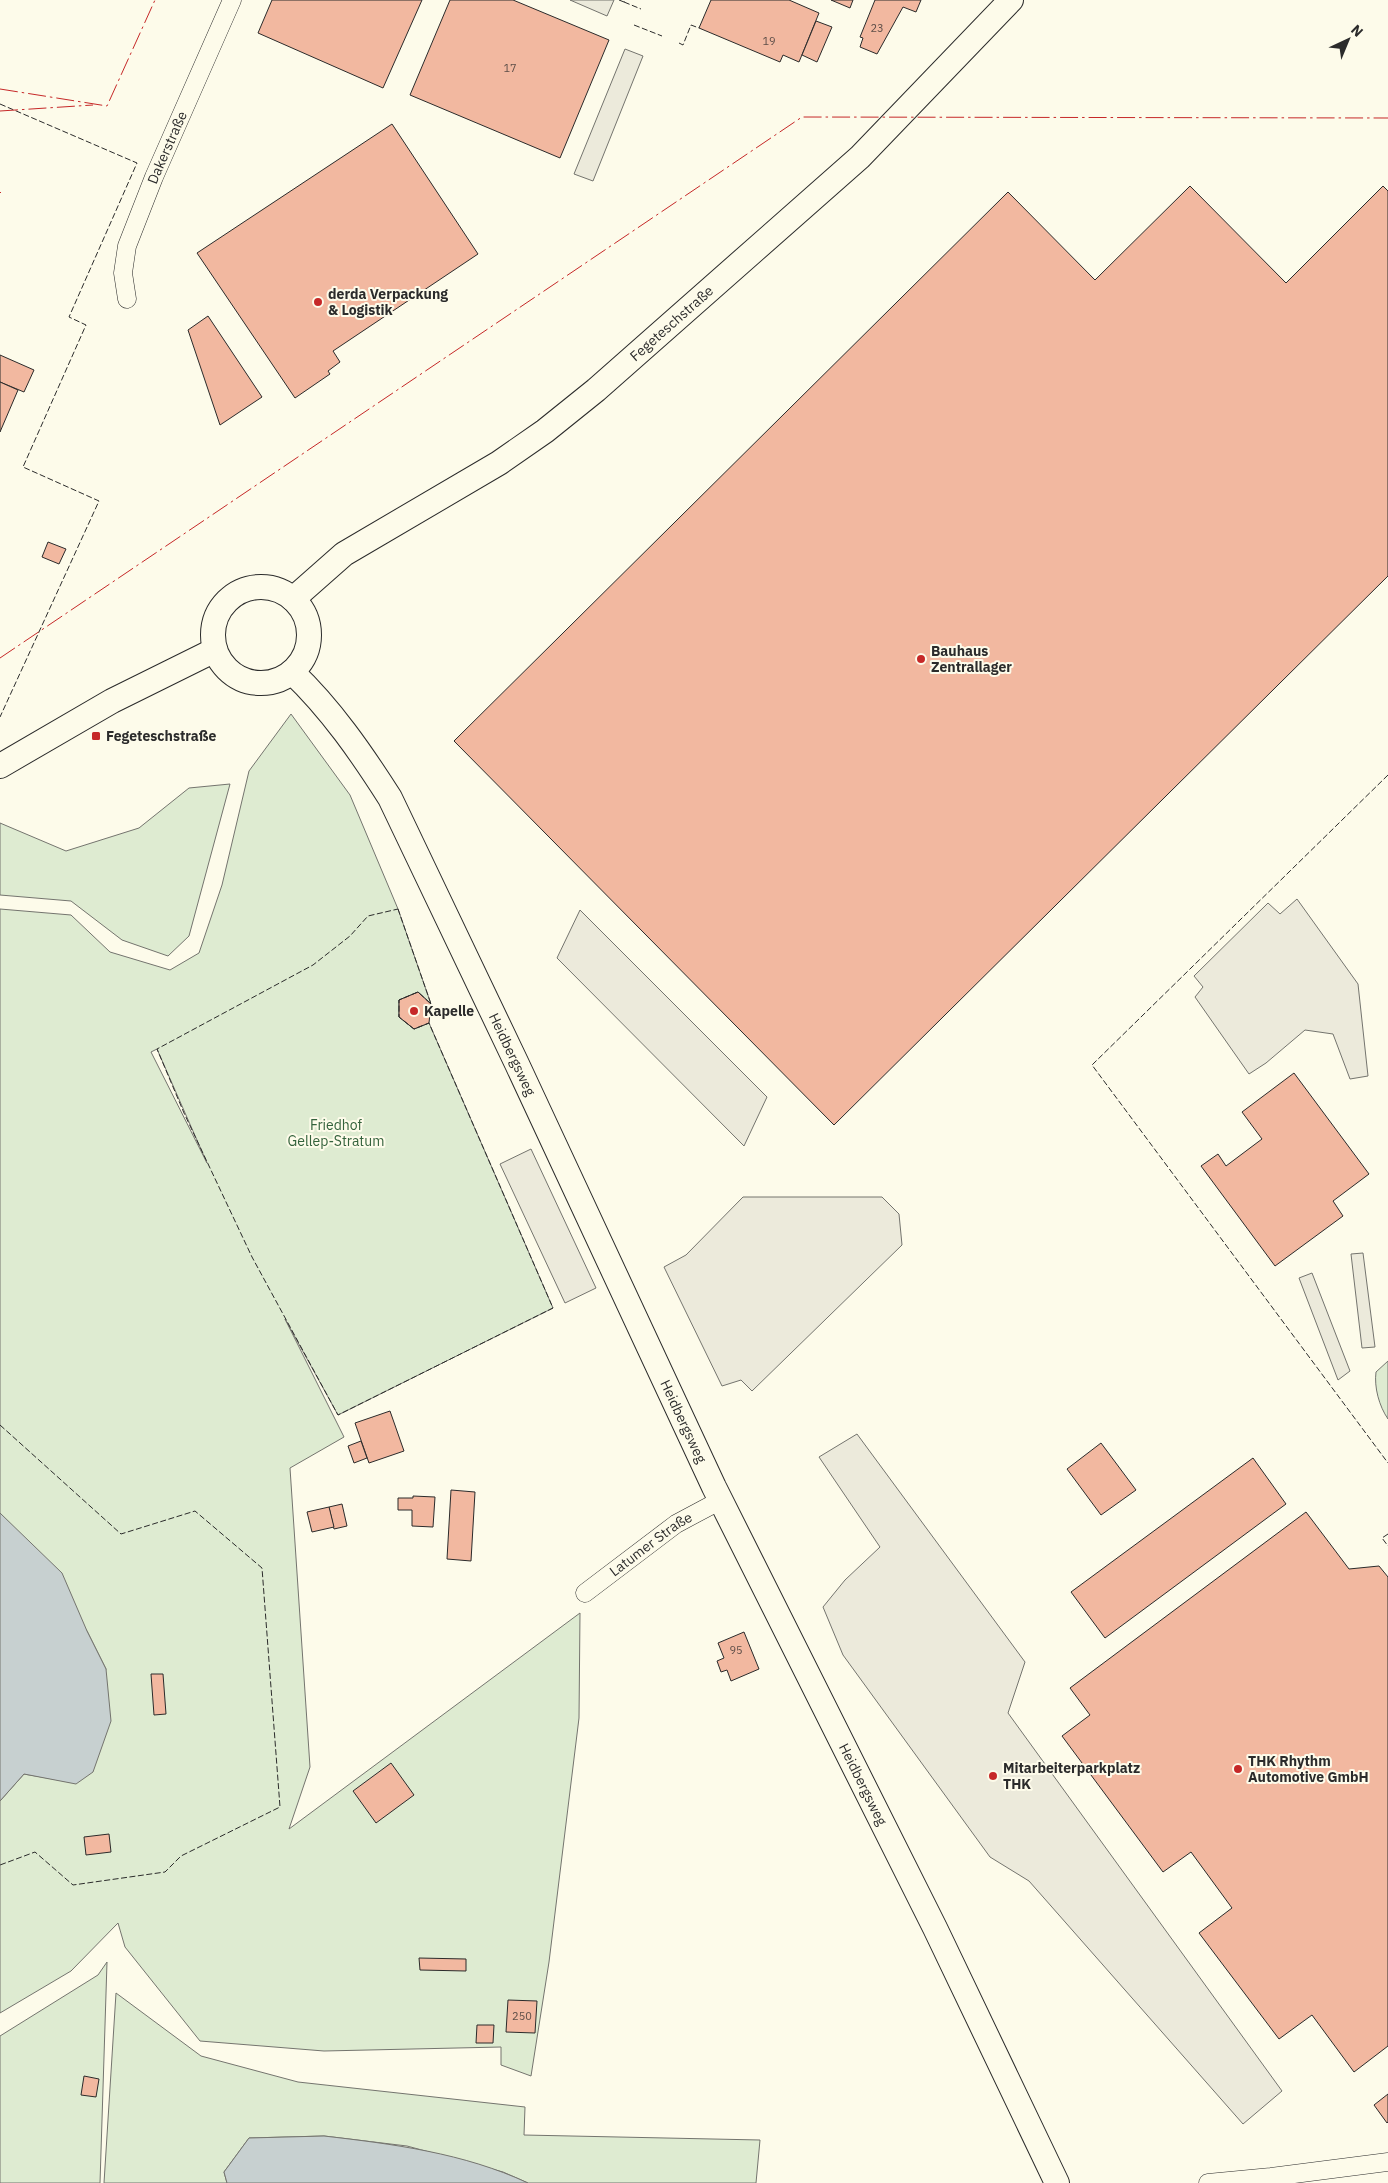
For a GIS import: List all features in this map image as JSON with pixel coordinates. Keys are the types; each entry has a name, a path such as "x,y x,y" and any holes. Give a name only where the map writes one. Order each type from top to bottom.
{"street":[{"name":"Dakerstraße","path":"127,299 123,273 127,246 154,177 232,0"},
{"name":"Fegeteschstraße","path":"293,599 344,554 499,462 545,431 596,390 860,157 1011,0"},
{"path":"264,587 280,591 293,599 302,610 308,622 307,650 302,662 292,672 279,680 264,683 248,682 234,675 223,664 215,650 213,635 216,619 223,606 235,595 249,589 264,587"},
{"path":"0,766 112,702 215,650"},
{"name":"Heidbergsweg","path":"292,672 309,688 365,759 390,798 721,1500 934,1928 1057,2183"},
{"name":"Latumer Straße","path":"585,1594 676,1524 721,1500"},
{"path":"1208,2183 1388,2162"}],"green space":[{"name":"Friedhof Gellep-Stratum","path":"291,714 350,795 398,909 431,1004 418,992 399,1000 399,1017 414,1029 429,1023 553,1308 338,1415 285,1319 344,1437 290,1468 310,1767 289,1829 580,1613 579,1718 549,1962 531,2076 501,2065 501,2047 324,2051 200,2041 125,1947 118,1923 71,1971 0,2013 0,1801 24,1774 76,1783 106,1669 87,1631 0,1514 0,909 71,915 110,952 170,970 199,953 222,885 249,771","holes":["157,1049 207,1163 151,1052"]},
{"path":"230,784 189,936 168,956 122,940 71,901 0,895 0,823 66,851 139,828 189,788"},
{"path":"1388,1361 1388,1419 1380,1402 1376,1372"},
{"path":"107,1962 100,2183 0,2183 0,2036 98,1975"},
{"path":"116,1993 201,2056 298,2082 525,2107 524,2135 760,2140 756,2183 528,2183 503,2172 407,2146 324,2136 249,2138 224,2172 227,2183 104,2183"}],"shaded area":[{"path":"570,0 614,0 607,16"},
{"path":"625,49 643,56 593,181 574,174"},
{"path":"1297,899 1358,984 1368,1076 1350,1079 1333,1034 1305,1030 1266,1063 1249,1074 1195,997 1203,987 1194,976 1268,903 1280,914"},
{"path":"580,910 767,1097 744,1146 557,958"},
{"path":"531,1149 596,1288 565,1303 500,1164"},
{"path":"743,1197 882,1197 899,1214 902,1245 752,1391 741,1380 722,1386 664,1267 686,1255"},
{"path":"1363,1253 1375,1347 1362,1348 1351,1254"},
{"path":"1312,1273 1350,1371 1338,1380 1299,1278"},
{"name":"Mitarbeiterparkplatz THK","path":"857,1434 1025,1662 1008,1713 1282,2091 1243,2124 1029,1881 990,1857 843,1655 823,1607 845,1580 880,1547 819,1457"},
{"path":"0,1513 62,1573 106,1669 111,1721 93,1772 76,1784 24,1774 0,1801"},
{"path":"324,2136 428,2151 479,2164 528,2183 227,2183 224,2172 249,2138"}],"building":[{"path":"272,0 422,0 383,88 258,33"},
{"path":"450,0 513,0 609,40 560,158 410,95"},
{"path":"711,0 789,0 819,13 799,62 783,55 780,62 699,28"},
{"path":"831,0 853,0 850,8"},
{"path":"875,0 921,0 916,12 903,7 877,54 860,47 863,38 860,37"},
{"path":"816,21 832,27 817,62 802,55"},
{"name":"derda Verpackung & Logistik","path":"392,124 478,254 333,351 340,362 328,371 330,374 295,398 197,253"},
{"name":"Bauhaus Zentrallager","path":"1190,186 1286,283 1383,186 1388,191 1388,576 834,1125 454,741 1008,192 1095,280"},
{"path":"208,316 262,397 220,425 188,330"},
{"path":"0,355 34,370 24,392 0,382"},
{"path":"0,382 18,390 0,432"},
{"path":"48,542 66,549 59,564 42,557"},
{"name":"Kapelle","path":"418,992 431,1004 429,1023 414,1029 399,1017 399,1000"},
{"path":"1294,1073 1369,1174 1333,1201 1343,1216 1275,1266 1201,1166 1218,1154 1226,1166 1262,1139 1242,1112"},
{"path":"390,1411 404,1451 369,1463 355,1423"},
{"path":"361,1441 367,1458 354,1463 348,1446"},
{"path":"1101,1443 1136,1490 1101,1515 1067,1469"},
{"path":"1253,1458 1286,1504 1105,1638 1071,1592"},
{"path":"451,1490 475,1492 471,1561 447,1559"},
{"path":"413,1496 435,1497 433,1527 412,1526 412,1510 398,1510 398,1498 413,1498"},
{"path":"342,1504 347,1526 334,1529 329,1507"},
{"path":"329,1507 334,1527 312,1532 307,1512"},
{"name":"THK Rhythm Automotive GmbH","path":"1306,1512 1349,1569 1379,1566 1388,1577 1388,2046 1354,2072 1312,2015 1279,2039 1199,1933 1232,1908 1191,1852 1163,1872 1062,1736 1090,1715 1070,1688"},
{"path":"744,1632 759,1669 731,1681 727,1670 721,1672 717,1661 724,1658 718,1643"},
{"path":"151,1674 163,1674 166,1714 154,1715"},
{"path":"391,1763 414,1795 376,1823 353,1791"},
{"path":"109,1834 111,1852 86,1855 84,1837"},
{"path":"419,1958 466,1959 466,1971 420,1970"},
{"path":"508,2000 537,2001 535,2033 506,2032"},
{"path":"477,2025 494,2025 493,2043 476,2043"},
{"path":"84,2076 99,2079 96,2097 81,2095"},
{"path":"1388,2094 1388,2122 1387,2123 1374,2105"}],"fence":[{"path":"619,0 624,2 625,0"},
{"path":"624,2 641,9"},
{"path":"634,25 662,36"},
{"path":"679,43 683,45 691,25 699,28"},
{"path":"0,104 137,163 69,317 86,325 23,467 99,501 0,717"},
{"path":"1388,775 1092,1065 1388,1463"},
{"path":"398,909 431,1004 418,992 399,1000 399,1017 414,1029 429,1023 553,1308 338,1415 252,1257 184,1113 157,1049 313,965 350,936 368,916 398,909"},
{"path":"0,1425 121,1534 195,1511 262,1568 280,1807 181,1856 165,1872 73,1885 35,1852 0,1865"},
{"path":"1388,1534 1382,1538 1388,1546"}],"power":[{"path":"0,89 107,106 155,0"},
{"path":"0,111 93,105"},
{"path":"0,658 802,117 1388,118"}],"place":[{"name":"derda Verpackung & Logistik","path":"318,302"},
{"name":"Bauhaus Zentrallager","path":"921,659"},
{"name":"Fegeteschstraße","path":"96,736"},
{"name":"Kapelle","path":"414,1011"},
{"name":"THK Rhythm Automotive GmbH","path":"1238,1769"},
{"name":"Mitarbeiterparkplatz THK","path":"993,1776"}]}
